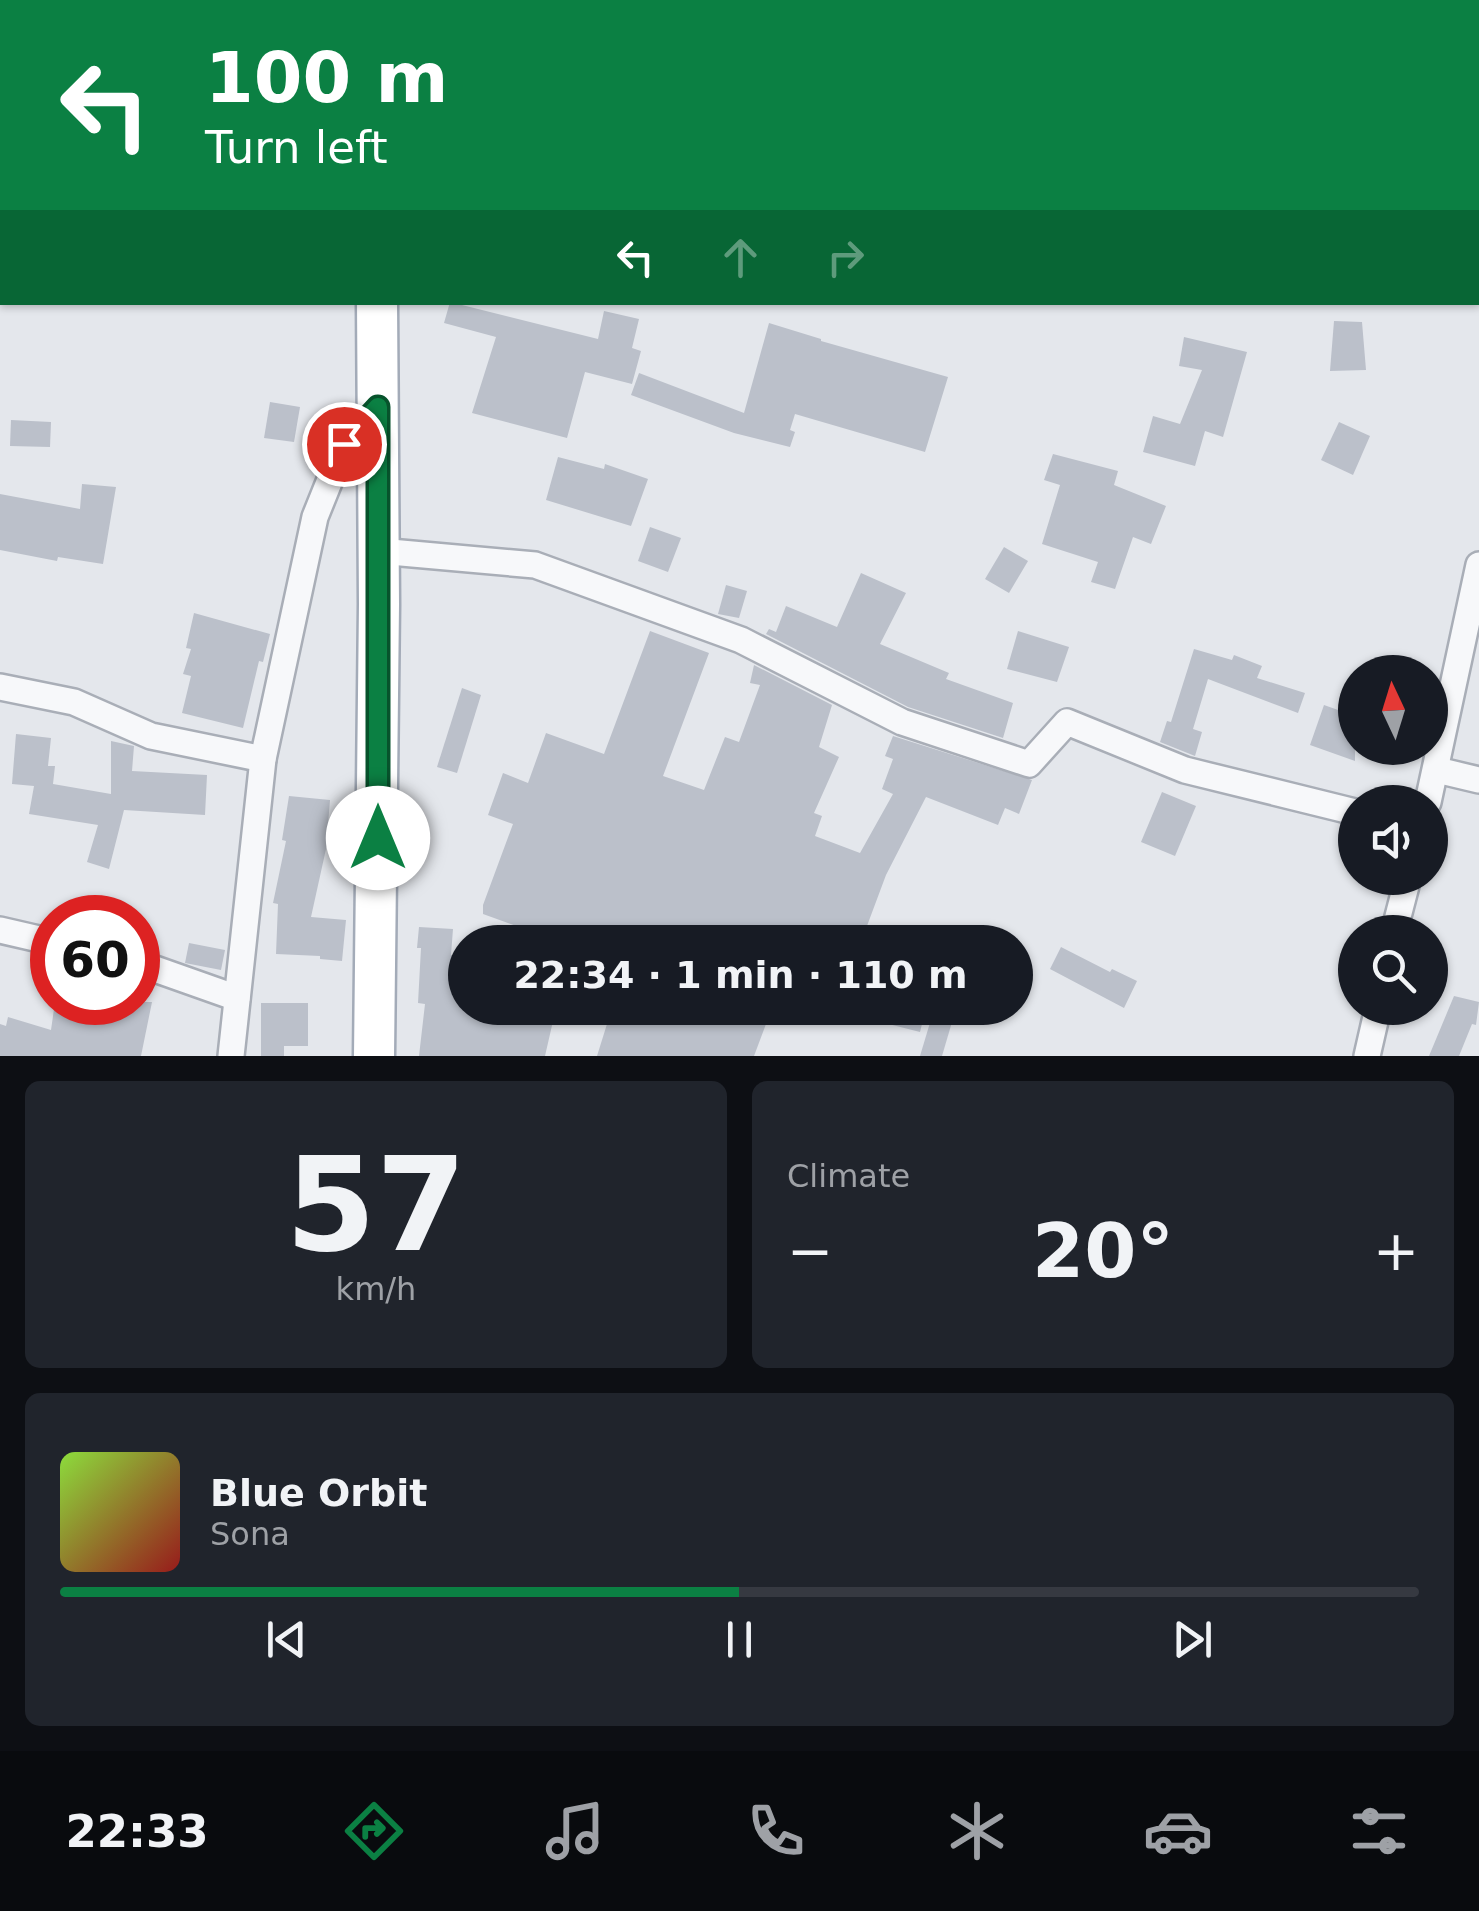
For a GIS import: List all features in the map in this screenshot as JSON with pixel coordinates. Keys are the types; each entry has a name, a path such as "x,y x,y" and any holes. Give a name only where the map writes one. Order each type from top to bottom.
{"main road":[{"path":"374,1056 377,305"}],"street":[{"path":"231,1056 263,759 315,518 344,444 378,407"},
{"path":"379,551 535,565 740,640 902,722 1029,764 1068,722 1185,770 1338,808"},
{"path":"1433,785 1479,566"},
{"path":"0,687 74,702 151,736 263,759"},
{"path":"1437,770 1479,780"},
{"path":"0,930 30,937"},
{"path":"160,971 237,998"},
{"path":"1367,1056 1374,1025"}],"building":[{"path":"449,305 462,305 598,339 604,311 639,319 632,348 641,351 632,384 585,372 567,438 472,413 496,337 444,323"},
{"path":"1334,321 1362,322 1366,370 1330,371"},
{"path":"769,323 948,377 925,452 795,414 790,447 734,433 631,395 639,373 744,413"},
{"path":"1184,337 1247,352 1223,437 1205,431 1195,466 1143,452 1153,416 1180,424 1202,370 1179,366"},
{"path":"270,402 300,407 294,442 264,438"},
{"path":"11,420 51,422 50,447 10,446"},
{"path":"1339,422 1370,436 1353,475 1321,460"},
{"path":"1053,454 1118,471 1114,485 1166,506 1151,544 1133,537 1115,589 1091,582 1098,562 1042,544 1060,485 1044,480"},
{"path":"558,457 604,469 605,464 648,479 631,526 546,500"},
{"path":"82,484 116,487 103,564 58,557 57,561 0,550 0,494 80,509"},
{"path":"650,527 681,538 668,572 638,561"},
{"path":"1004,547 1028,561 1009,593 985,579"},
{"path":"861,573 906,593 880,644 949,673 946,679 1013,703 1003,738 908,707 766,634 769,629 776,632 786,606 837,627"},
{"path":"726,585 747,591 739,618 718,614"},
{"path":"194,613 270,634 263,662 259,661 243,728 182,713 191,676 183,674 191,649 186,648"},
{"path":"650,631 709,653 663,776 704,790 725,737 739,742 760,685 750,683 754,665 832,705 819,747 839,757 814,813 822,816 815,836 860,853 893,794 882,789 893,759 885,756 893,736 1032,780 1019,814 1005,808 998,825 926,797 886,875 867,925 514,925 483,914 513,824 488,815 503,773 528,783 546,733 604,754"},
{"path":"1018,631 1069,647 1057,682 1007,669"},
{"path":"1194,649 1232,660 1234,655 1262,666 1257,678 1305,693 1298,713 1208,679 1193,729 1202,732 1195,756 1160,742 1167,721 1171,722"},
{"path":"462,688 481,695 457,773 437,767"},
{"path":"1324,705 1338,710 1338,755 1310,745"},
{"path":"16,734 51,738 48,766 55,766 53,784 111,794 111,741 134,746 132,771 207,775 205,815 124,810 109,869 87,862 98,825 29,814 34,786 12,784"},
{"path":"1162,792 1196,806 1175,856 1141,842"},
{"path":"289,796 330,800 326,849 311,917 346,920 342,961 276,954 278,904 273,903 286,841 282,840"},
{"path":"419,927 448,929 448,1025 552,1025 545,1056 419,1056 425,1004 418,1003 421,948 417,948"},
{"path":"189,943 225,950 221,970 185,963"},
{"path":"1061,947 1137,981 1124,1008 1050,969"},
{"path":"1454,996 1479,1002 1476,1025 1472,1024 1459,1056 1429,1056 1442,1025 1448,1025"},
{"path":"261,1003 308,1003 308,1046 284,1046 284,1056 261,1056"},
{"path":"8,1017 51,1030 52,1025 147,1025 141,1056 0,1056 0,1024 6,1026"},
{"path":"607,1025 766,1025 754,1056 597,1056"},
{"path":"892,1025 922,1025 920,1032"},
{"path":"929,1025 951,1025 942,1056 920,1056"}],"route":[{"path":"344,444 378,407 378,838"}]}
